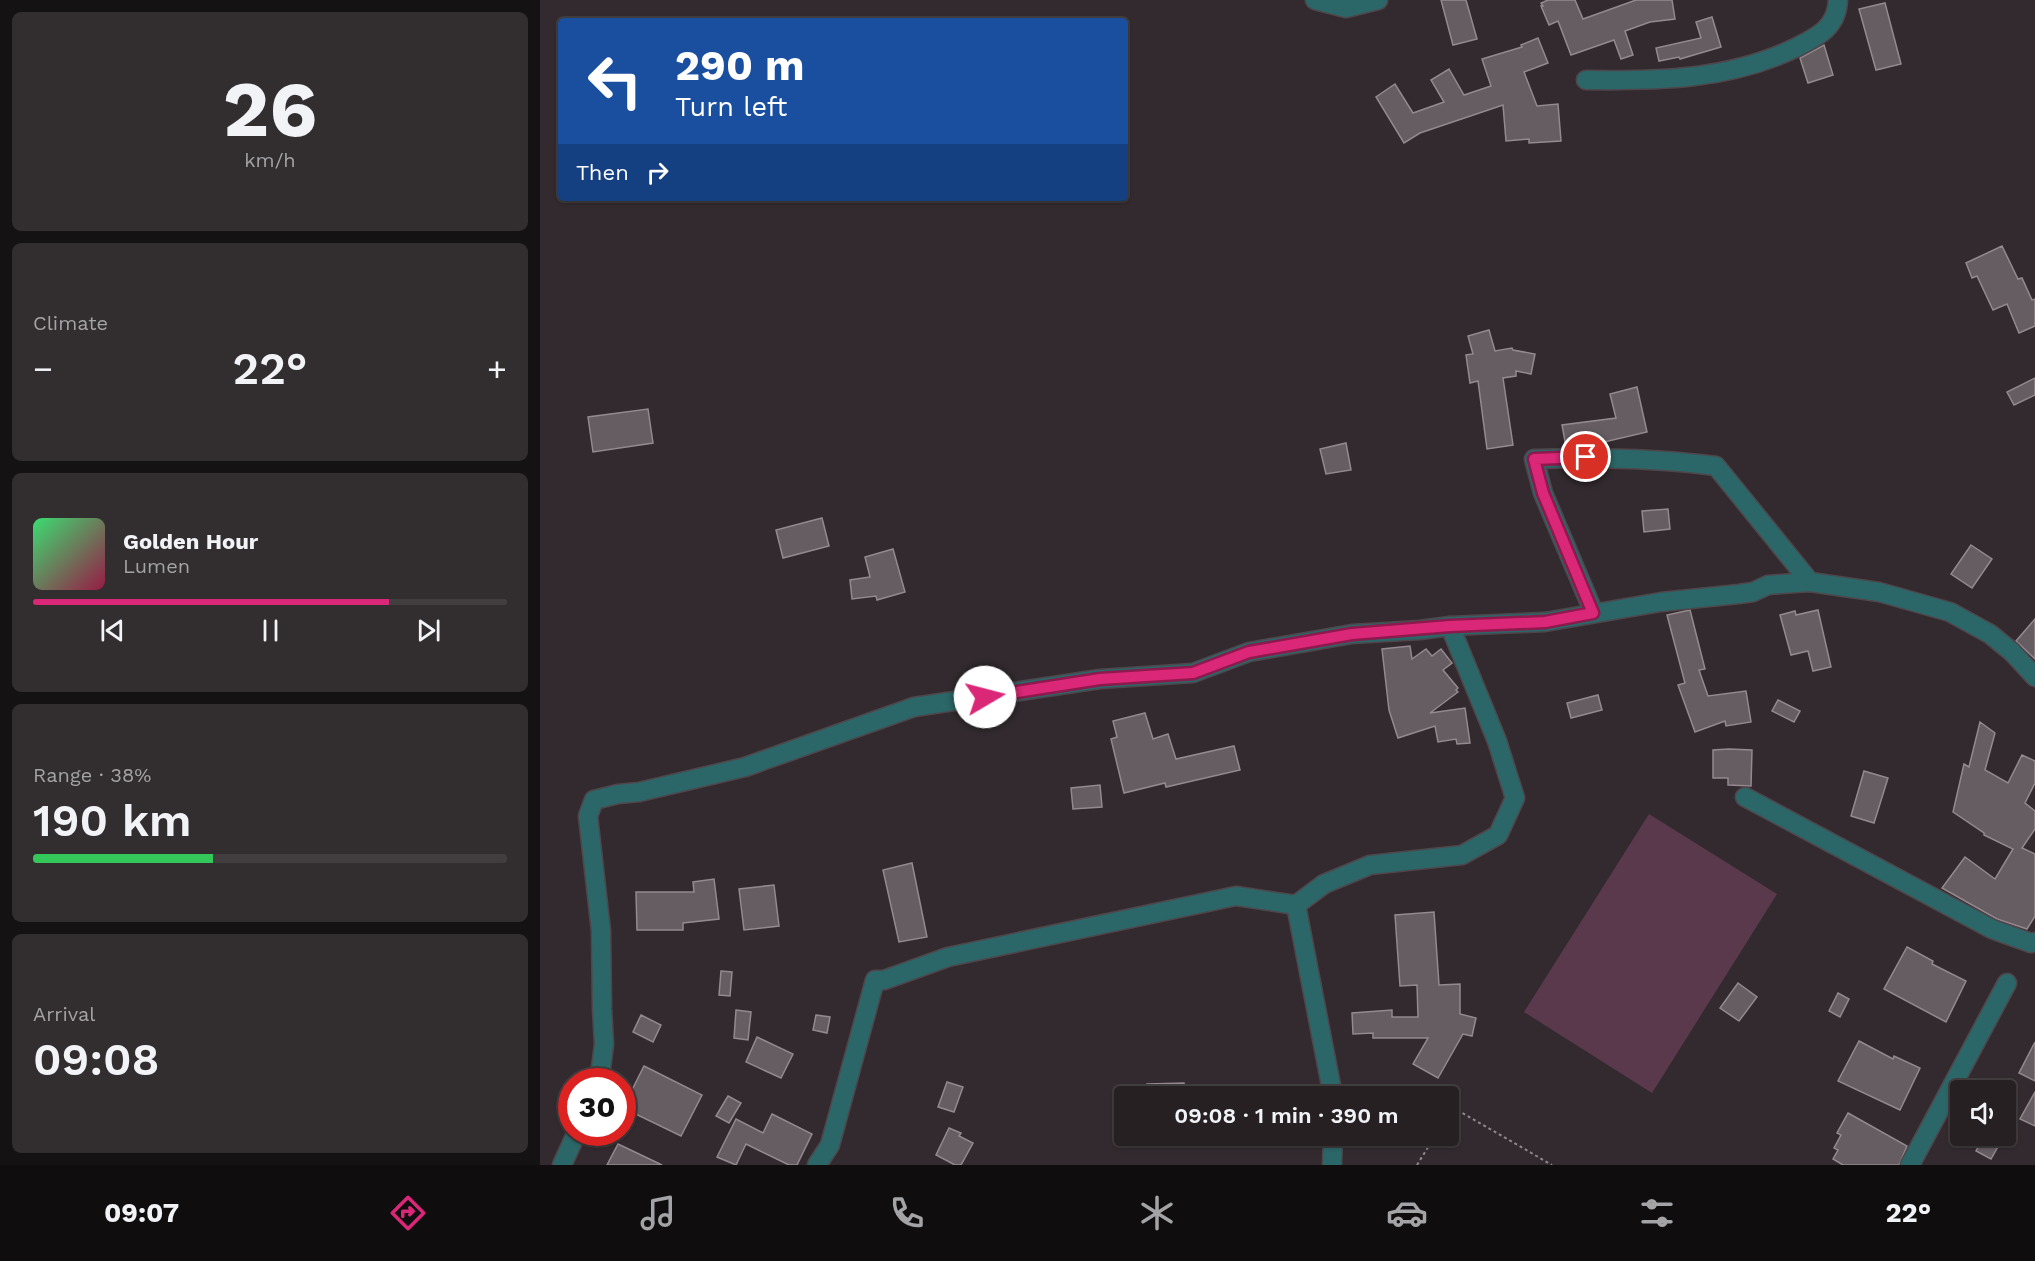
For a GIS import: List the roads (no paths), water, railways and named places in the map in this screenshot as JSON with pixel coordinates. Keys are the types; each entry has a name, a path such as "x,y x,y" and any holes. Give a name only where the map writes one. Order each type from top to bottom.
{"street":[{"path":"1315,0 1346,8 1378,0"},
{"path":"1586,80 1649,81 1703,76 1774,58 1815,39 1825,31 1835,16 1838,0"},
{"path":"1593,613 1543,493 1534,459 1586,457 1690,462 1716,466 1810,582"},
{"path":"601,1068 604,1044 601,931 588,816 594,800 745,767 914,707 1100,679 1193,673 1249,652 1352,634 1450,626 1545,622 1661,602 1753,592 1768,585 1810,582 1879,592 1950,612 1990,634 2012,652 2035,677"},
{"path":"818,1165 830,1145 875,980 884,980 948,957 1236,896 1296,905 1324,884 1370,865 1462,855 1498,835 1515,798 1497,741 1450,626"},
{"path":"1745,797 1992,928 2031,943 2035,942"},
{"path":"1296,905 1331,1086"},
{"path":"1910,1165 2007,983"},
{"path":"562,1165 571,1146"},
{"path":"1332,1165 1333,1146"}]}
